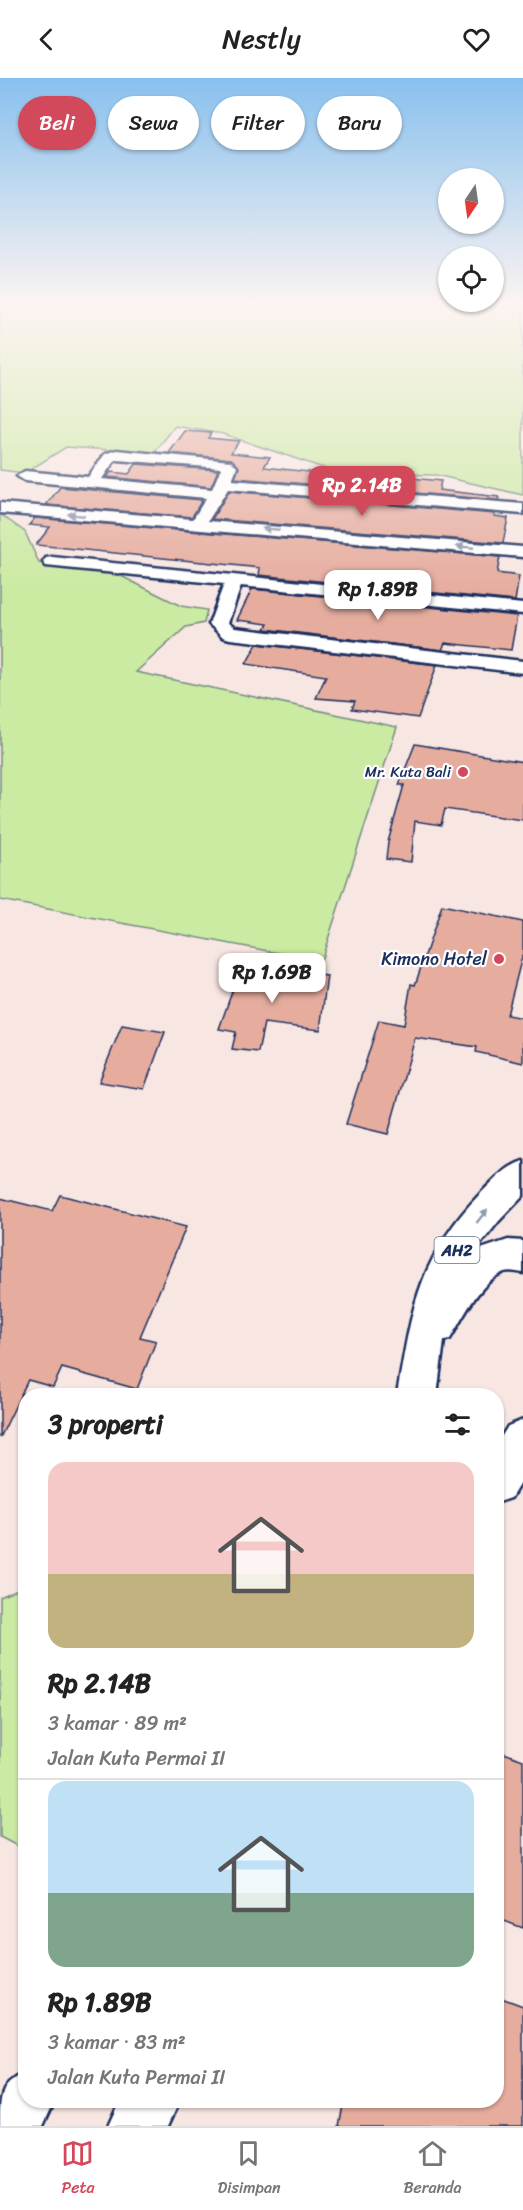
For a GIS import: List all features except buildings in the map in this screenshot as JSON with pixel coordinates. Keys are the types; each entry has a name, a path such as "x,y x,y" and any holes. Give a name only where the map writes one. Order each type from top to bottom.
{"highway":[{"name":"AH2","path":"418,1388 439,1281 486,1209 523,1175"},
{"path":"425,1344 455,1298 480,1267 488,1260 500,1256 513,1254 523,1257"},
{"path":"504,1470 523,1440"},
{"path":"137,2126 147,2108"}],"street":[{"path":"92,482 110,457 123,455 226,464 229,467 220,489 198,524"},
{"path":"25,476 523,509"},
{"path":"41,511 64,479"},
{"path":"0,508 523,552"},
{"path":"52,562 523,609"},
{"path":"235,579 218,624 230,633 523,667"}],"green space":[{"path":"0,399 523,399 523,495 436,475 338,473 223,434 175,426 154,453 66,447 25,473 0,470"},
{"path":"0,514 25,532 39,563 117,574 181,606 207,610 204,623 186,627 136,672 397,727 321,961 0,900"},
{"path":"18,1589 18,1846 0,1837 0,1597"}],"place":[{"name":"Mr. Kuta Bali","path":"463,772"},
{"name":"Kimono Hotel","path":"499,959"}]}
